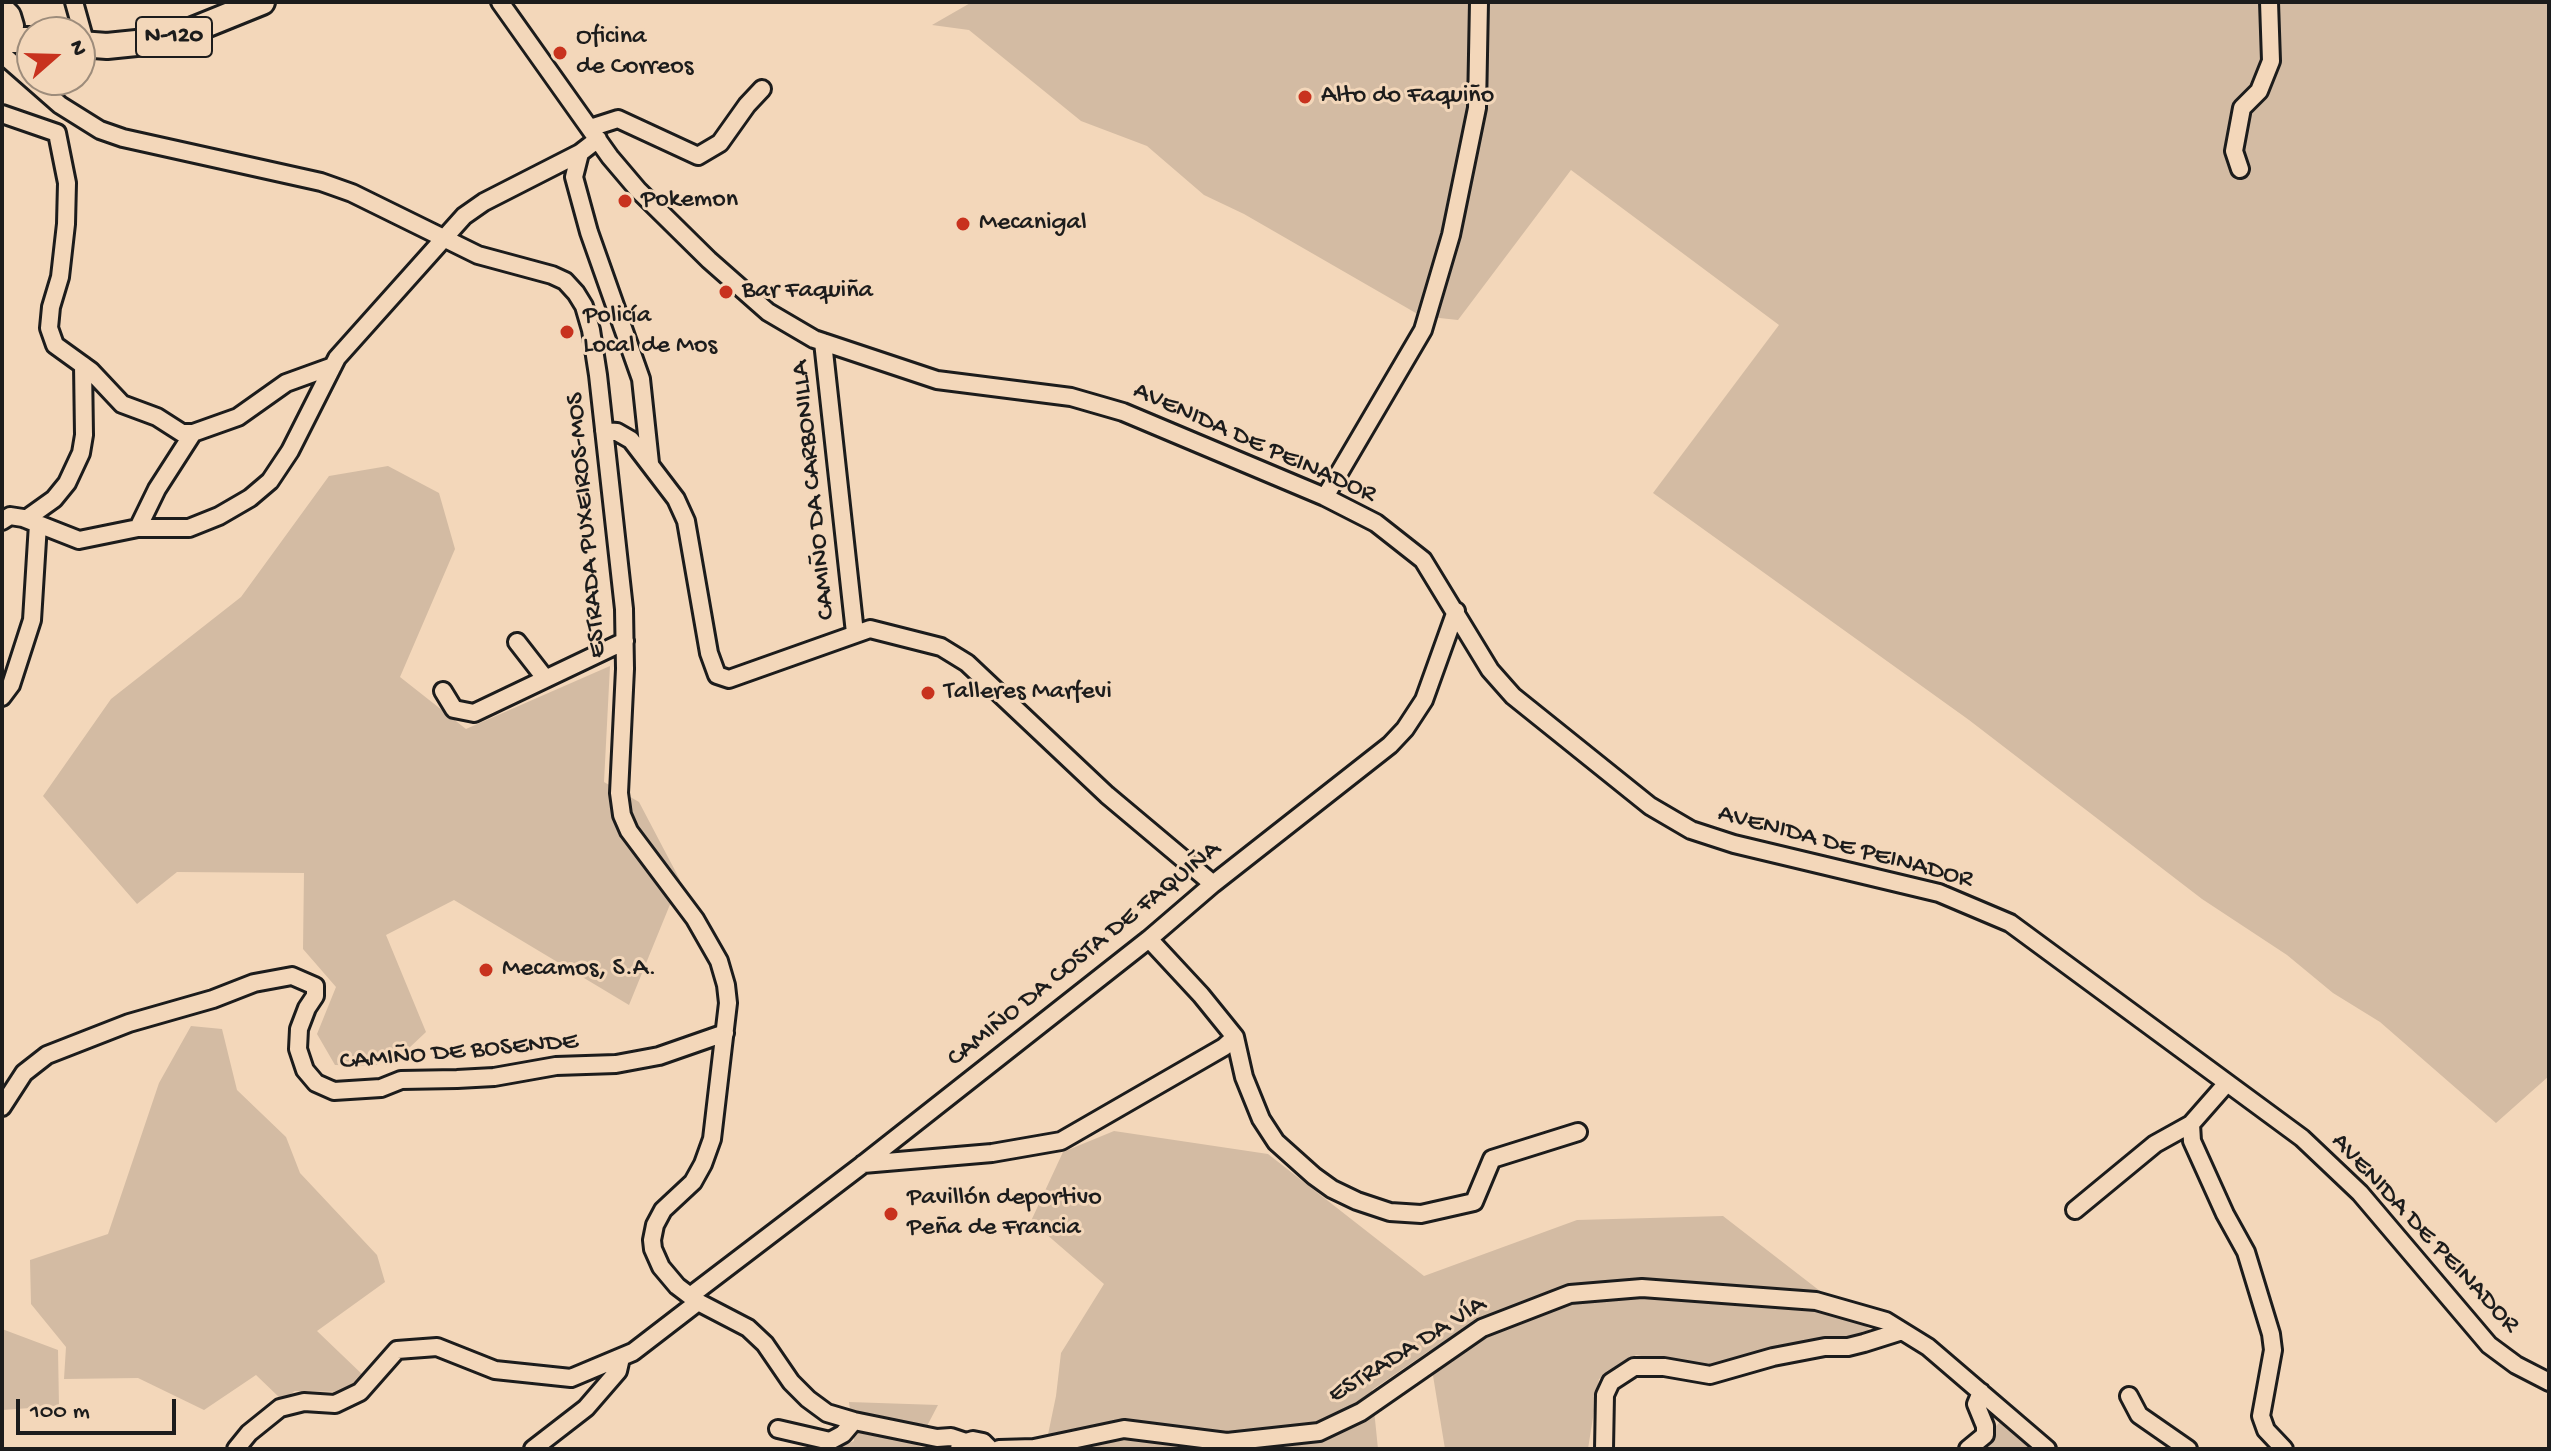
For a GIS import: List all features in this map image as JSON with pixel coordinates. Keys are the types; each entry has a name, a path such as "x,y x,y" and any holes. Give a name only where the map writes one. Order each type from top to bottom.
{"highway":[{"name":"N-120","path":"96,46 156,41 178,36 262,2"}],"street":[{"name":"AVENIDA DE PEINADOR","path":"500,2 638,190 709,260 768,312 823,342 937,380 1071,397 1123,412 1325,497 1376,523 1423,560 1490,670 1513,696 1650,806 1691,830 1720,840 1939,893 2010,923 2302,1138 2360,1193 2489,1345 2516,1365 2549,1382"},
{"path":"1325,497 1423,330 1451,235 1477,108 1479,2"},
{"path":"2240,169 2234,151 2242,108 2259,91 2271,61 2269,2"},
{"name":"ESTRADA PUXEIROS-MOS","path":"12,35 60,105 100,130 123,138 321,182 352,193 502,263 552,275 565,281 576,293 584,306 591,330 624,609 619,793 622,815 629,831 695,919 719,961 728,1003 712,1139 693,1182 663,1210 655,1225 652,1240 661,1267 677,1286 694,1299 748,1328 765,1344 791,1382 827,1413 937,1438 951,1437 961,1446 978,1440 990,1449"},
{"path":"650,464 641,379 589,232 574,177 580,153 594,134 618,119 698,156 720,143 762,89"},
{"path":"2,114 57,133 67,183 66,224 60,277 51,307 49,328 55,345 83,365 122,404 157,417 182,433 193,433 238,417 286,383 333,366"},
{"path":"2,521 10,516 79,540 138,528 189,528 219,516 250,498 270,481 290,451 337,358 464,216 484,202 580,153"},
{"name":"CAMIÑO DA CARBONILLA","path":"823,342 855,633"},
{"path":"2,697 11,685 32,620 32,522 67,483 81,453 84,435 83,365"},
{"path":"604,431 617,432 631,440 676,499 686,521 709,653 717,675 729,679 870,629 941,647 967,663 1107,795 1213,884"},
{"path":"138,528 157,489 193,433"},
{"name":"CAMIÑO DA COSTA DE FAQUIÑA","path":"621,1358 633,1352 694,1299 1390,745 1424,700 1456,611"},
{"path":"443,691 454,709 474,713 625,641"},
{"path":"517,642 545,678"},
{"path":"1149,939 1235,1037 1244,1077 1255,1105 1276,1142 1332,1189 1357,1201 1390,1212 1421,1214 1474,1202 1492,1159 1578,1132"},
{"name":"CAMIÑO DE BOSENDE","path":"2,1107 24,1073 47,1055 129,1023 213,999 254,983 292,976 315,986 315,996 299,1029 298,1049 305,1070 316,1083 334,1091 381,1088 401,1080 494,1077 556,1066 616,1064 659,1056 725,1033"},
{"path":"862,1165 992,1153 1061,1141 1224,1047 1235,1037"},
{"path":"2075,1210 2155,1144 2191,1124 2227,1083"},
{"path":"2191,1124 2192,1141 2246,1252 2271,1334 2273,1350 2261,1416 2266,1430 2284,1449"},
{"name":"ESTRADA DA VÍA","path":"999,1449 1032,1448 1124,1429 1227,1442 1319,1432 1361,1412 1482,1328 1570,1294 1642,1288 1816,1301 1886,1321 1928,1347 2047,1449"},
{"path":"1604,1449 1605,1395 1611,1382 1634,1367 1664,1367 1710,1375 1773,1357 1825,1347 1848,1347 1902,1331"},
{"path":"236,1449 249,1433 280,1408 304,1402 335,1404 360,1392 397,1350 437,1347 495,1370 571,1378 621,1358"},
{"path":"533,1449 586,1408 618,1371 621,1358"},
{"path":"1968,1449 1985,1435 1985,1426 1976,1404 1981,1392"},
{"path":"2129,1396 2139,1415 2188,1449"},
{"path":"778,1429 830,1441 843,1434 854,1421"}],"shaded area":[{"path":"972,2 2549,2 2549,1076 2496,1123 2380,1022 2333,993 2287,955 2202,899 1969,720 1653,493 1779,325 1571,170 1458,320 1421,316 1244,214 1204,195 1147,146 1081,121 969,30 932,25"},
{"path":"388,466 439,493 455,549 400,677 466,729 610,666 604,782 639,802 680,880 629,1005 454,900 386,935 426,1032 408,1049 374,1066 335,1065 317,1034 336,987 303,949 304,873 177,872 137,904 43,796 111,699 241,597 329,476"},
{"path":"191,1026 222,1029 237,1090 286,1137 300,1173 377,1255 385,1282 317,1331 365,1377 345,1392 295,1391 282,1400 256,1375 204,1410 138,1378 64,1379 66,1347 31,1304 30,1260 108,1234 159,1083"},
{"path":"1114,1131 1268,1154 1424,1276 1577,1220 1723,1216 1873,1332 1713,1369 1636,1355 1599,1379 1588,1449 1445,1449 1429,1351 1372,1390 1378,1449 1045,1449 1061,1353 1104,1284 1031,1221 1063,1152"},
{"path":"2,1329 58,1350 59,1406 2,1410"},
{"path":"849,1402 938,1405 917,1445 925,1449 833,1449 854,1441"},
{"path":"2003,1419 2033,1449 1973,1449"}],"place":[{"name":"Oficina de Correos","path":"560,53"},
{"name":"Alto do Faquiño","path":"1305,97"},
{"name":"Pokemon","path":"625,201"},
{"name":"Mecanigal","path":"963,224"},
{"name":"Bar Faquiña","path":"726,292"},
{"name":"Policía Local de Mos","path":"567,332"},
{"name":"Talleres Marfevi","path":"928,693"},
{"name":"Mecamos, S.A.","path":"486,970"},
{"name":"Pavillón deportivo Peña de Francia","path":"891,1214"}]}
